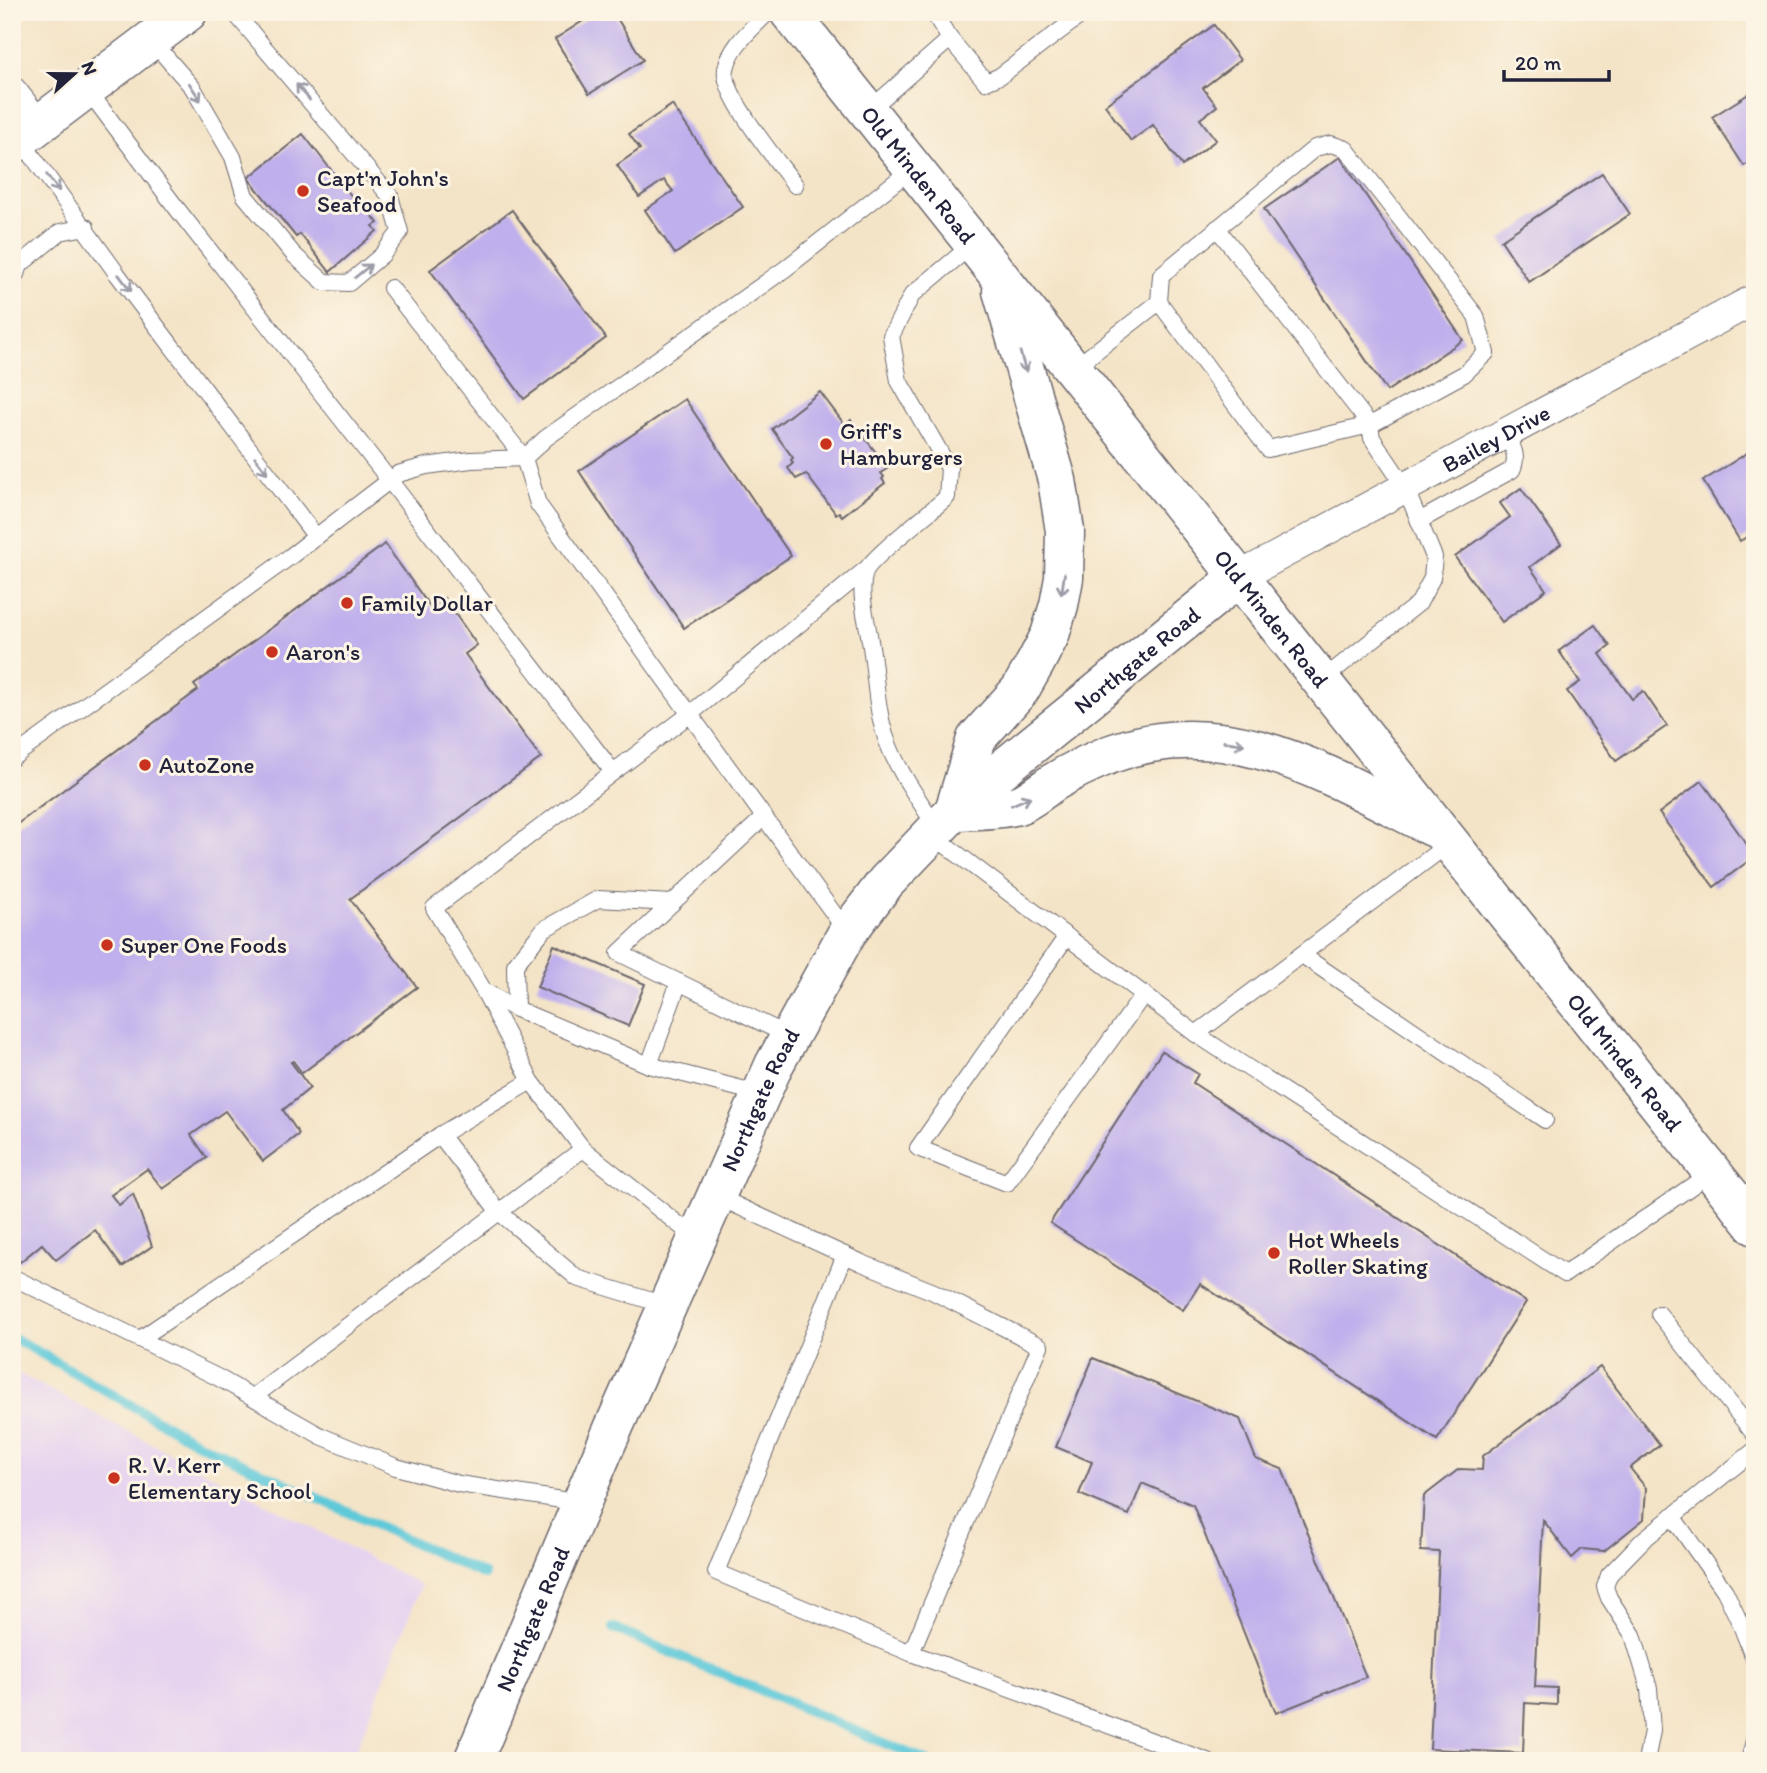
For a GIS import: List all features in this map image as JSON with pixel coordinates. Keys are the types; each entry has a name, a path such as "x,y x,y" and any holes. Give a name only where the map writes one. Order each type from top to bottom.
{"main road":[{"path":"24,136 188,12"},
{"name":"Old Minden Road","path":"789,12 1755,1226"},
{"path":"941,824 976,739 1020,690 1036,662 1053,625 1064,578 1065,531 1057,480 997,273"},
{"name":"Northgate Road","path":"472,1761 581,1503 774,1065 847,933 886,882 941,824 999,772 1239,577"},
{"path":"941,824 1017,805 1062,777 1115,752 1161,742 1213,740 1255,747 1304,764 1447,837"}],"street":[{"path":"12,92 24,136"},
{"name":"Bailey Drive","path":"1239,577 1755,299"}],"lane":[{"path":"151,40 193,88 233,158 245,196 294,256 324,282 349,283 382,256 400,232 390,196 234,12"},
{"path":"768,12 736,46 725,70 730,92 796,185"},
{"path":"933,12 950,39 986,82 1000,76 1063,19 1085,12"},
{"path":"868,111 950,39"},
{"path":"87,89 613,772"},
{"path":"24,136 118,275 316,537"},
{"path":"1331,144 1346,149 1476,316 1486,353 1464,374 1370,425 1268,449 1159,302 1161,275 1217,228 1315,148 1331,144"},
{"path":"12,758 316,537 398,474 426,466 471,460 524,458 546,438 785,269 913,167"},
{"path":"14,274 21,264 60,232 86,227"},
{"path":"1217,228 1370,425 1372,438 1405,487 1434,558 1432,578 1419,603 1322,680"},
{"path":"697,1239 583,1149 531,1081 484,991 434,908 690,714 865,570 947,497 949,468 899,381 891,336 912,295 973,243"},
{"path":"391,288 524,458 538,503 847,933"},
{"path":"1073,369 1159,302"},
{"path":"1419,521 1512,470 1516,461 1515,453 1506,433"},
{"path":"865,570 862,596 876,695 885,735 900,770 941,824 1067,936 1196,1034 1565,1274 1712,1172"},
{"path":"763,818 619,953 791,1037"},
{"path":"1196,1034 1302,955 1447,837"},
{"path":"516,1009 515,965 544,929 598,899 672,903"},
{"path":"1067,936 918,1148 1007,1183 1144,994"},
{"path":"1302,955 1545,1120"},
{"path":"649,1065 679,982"},
{"path":"484,991 516,1009 649,1065 761,1094"},
{"path":"139,1339 440,1135 531,1081"},
{"path":"440,1135 499,1212 577,1278 668,1306"},
{"path":"253,1397 583,1149"},
{"path":"716,1196 934,1292 1040,1346 911,1653"},
{"path":"845,1255 716,1572 911,1653 1207,1761"},
{"path":"12,1277 217,1377 321,1436 396,1467 459,1484 581,1503"},
{"path":"1659,1314 1755,1435"},
{"path":"1646,1761 1652,1731 1649,1688 1633,1635 1605,1587 1609,1574 1643,1540 1755,1450"},
{"path":"1672,1516 1725,1591 1755,1661"},
{"path":"1749,1761 1755,1737"}],"shaded area":[{"name":"R. V. Kerr Elementary School","path":"12,1370 421,1585 352,1761 12,1761"}],"building":[{"path":"597,12 613,12 643,60 589,94 555,39"},
{"path":"1214,25 1240,60 1203,88 1217,106 1200,119 1216,140 1182,166 1153,125 1131,141 1105,105"},
{"path":"1755,90 1755,159 1744,166 1712,117"},
{"path":"672,105 743,207 675,254 645,210 673,191 664,180 639,197 617,165 640,149 629,134"},
{"name":"Capt'n John's Seafood","path":"303,134 360,207 363,204 378,223 373,226 377,231 330,272 300,234 296,237 248,178"},
{"path":"1340,157 1463,340 1387,391 1264,209"},
{"path":"1602,173 1630,214 1529,282 1501,240"},
{"path":"512,210 606,338 524,399 430,270"},
{"name":"Griff's Hamburgers","path":"820,392 845,425 851,420 888,468 881,473 885,483 842,516 839,512 836,514 806,474 796,479 788,468 793,463 793,458 772,429"},
{"path":"685,399 791,556 684,628 579,471"},
{"path":"1755,448 1755,532 1740,541 1703,481"},
{"path":"1521,488 1561,544 1530,567 1546,590 1502,622 1455,557 1510,517 1500,503"},
{"path":"385,544 431,608 444,598 477,645 465,654 541,758 350,899 417,987 302,1073 293,1061 291,1062 310,1088 283,1110 299,1134 263,1161 225,1111 191,1135 207,1158 163,1189 147,1169 111,1195 119,1205 133,1194 152,1246 122,1267 95,1230 56,1260 42,1244 20,1262 12,1252 12,828 198,690 194,685"},
{"path":"1595,625 1610,646 1600,654 1632,699 1643,691 1667,726 1616,761 1567,691 1580,682 1559,651"},
{"path":"1702,781 1755,856 1714,887 1659,813"},
{"path":"554,945 645,984 628,1026 537,987"},
{"name":"Hot Wheels Roller Skating","path":"1162,1051 1198,1074 1193,1083 1526,1302 1437,1440 1200,1284 1183,1310 1050,1223"},
{"path":"1093,1358 1240,1419 1256,1459 1282,1469 1366,1677 1276,1713 1193,1505 1142,1483 1129,1515 1079,1494 1092,1462 1056,1447"},
{"path":"1600,1367 1660,1445 1630,1468 1646,1488 1644,1519 1604,1551 1582,1549 1572,1558 1543,1520 1535,1687 1557,1688 1557,1705 1525,1703 1523,1753 1430,1749 1439,1552 1421,1551 1424,1496 1459,1469 1482,1470 1483,1456"}],"waterway":[{"path":"12,1337 194,1441 484,1575"},
{"path":"613,1628 927,1761"}],"place":[{"name":"Capt'n John's Seafood","path":"303,191"},
{"name":"Griff's Hamburgers","path":"826,444"},
{"name":"Family Dollar","path":"347,603"},
{"name":"Aaron's","path":"272,652"},
{"name":"AutoZone","path":"145,765"},
{"name":"Super One Foods","path":"107,945"},
{"name":"Hot Wheels Roller Skating","path":"1274,1253"},
{"name":"R. V. Kerr Elementary School","path":"114,1478"}]}
